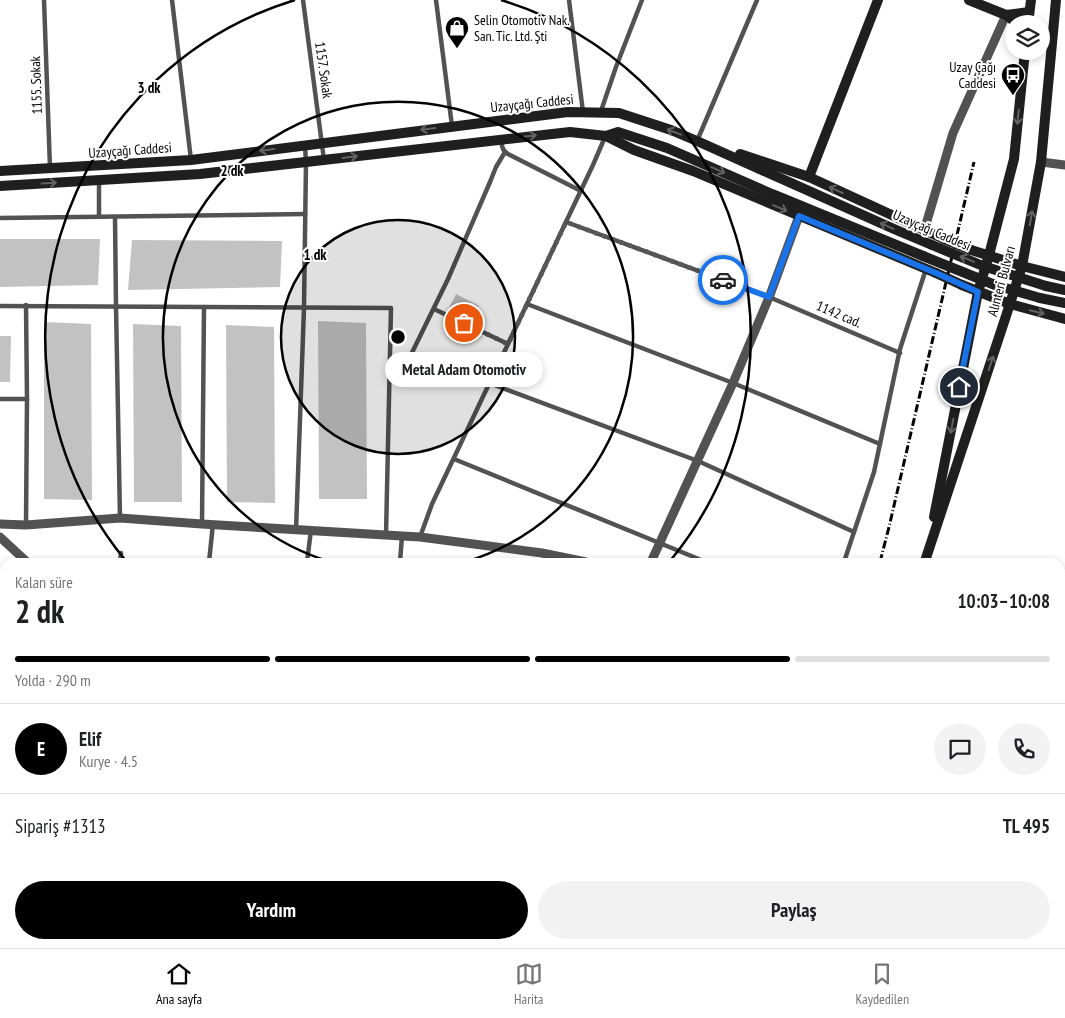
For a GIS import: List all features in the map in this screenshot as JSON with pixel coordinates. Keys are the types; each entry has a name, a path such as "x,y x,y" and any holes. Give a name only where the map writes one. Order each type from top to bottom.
{"main road":[{"path":"809,177 878,0"},
{"path":"970,0 1006,15 1029,12"},
{"path":"1029,15 1031,0"},
{"name":"Alınteri Bulvarı","path":"927,558 1022,266 1041,162 1056,0"},
{"name":"Alınteri Bulvarı","path":"926,558 978,292 1014,159 1024,60"},
{"name":"Uzayçağı Caddesi","path":"0,171 191,160 568,112 619,113 671,130 894,229 983,266 1065,290"},
{"name":"Uzayçağı Caddesi","path":"0,186 200,174 570,132 606,136 618,132 668,148 772,194 995,285 1065,303"},
{"path":"606,136 634,150 693,171 978,292 1010,304 1065,319"},
{"path":"697,141 809,177 924,231 971,250 1065,277"}],"street":[{"path":"924,231 953,133 1005,17"},
{"path":"1041,162 1065,164"},
{"path":"653,558 733,383 769,297 799,216"},
{"path":"0,524 26,525 120,518 420,537 566,558"},
{"path":"0,536 23,558"}],"lane":[{"name":"1155. Sokak","path":"44,0 50,168"},
{"path":"172,0 191,160"},
{"name":"1157. Sokak","path":"303,0 324,160"},
{"path":"436,0 452,126"},
{"path":"569,0 583,112"},
{"path":"600,112 642,0"},
{"path":"697,141 757,0"},
{"path":"420,537 432,504 606,136"},
{"path":"502,139 502,146 505,152 581,191"},
{"path":"296,530 304,308 306,162 304,145"},
{"path":"390,379 403,371 434,309 496,167 505,152"},
{"path":"99,180 99,217"},
{"path":"0,218 305,214"},
{"path":"116,217 120,518"},
{"name":"1142 cad.","path":"566,222 769,297 900,352"},
{"path":"845,558 874,472 900,352 926,269"},
{"path":"527,304 733,383 880,444"},
{"path":"26,305 26,525"},
{"path":"0,306 391,308 386,535"},
{"path":"202,524 204,307"},
{"path":"434,309 508,344"},
{"path":"489,383 698,461 854,532"},
{"path":"0,399 27,400"},
{"path":"454,459 696,558"},
{"path":"209,558 213,524"},
{"path":"308,558 311,530"},
{"path":"400,558 402,536"},
{"path":"120,558 121,554"}],"building":[{"path":"0,239 100,239 98,285 0,287"},
{"path":"132,240 282,241 280,287 128,290"},
{"path":"456,294 479,306 471,320 449,308"},
{"path":"318,321 366,323 367,499 319,499"},
{"path":"44,322 91,324 92,500 44,499"},
{"path":"133,324 181,326 182,502 134,502"},
{"path":"226,325 274,327 275,503 227,502"},
{"path":"0,336 11,336 10,382 0,382"}],"railway":[{"path":"881,558 974,162"}],"way so far":[{"path":"464,323 508,344 566,222 723,280"}],"place":[{"name":"Selin Otomotiv Nak. San. Tic. Ltd. Şti","path":"457,49"},
{"name":"Uzay Çağı Caddesi","path":"1013,96"},
{"name":"Metal Adam Otomotiv","path":"464,323"}],"route":[{"path":"723,280 769,297 799,216 978,292 959,387"}]}
